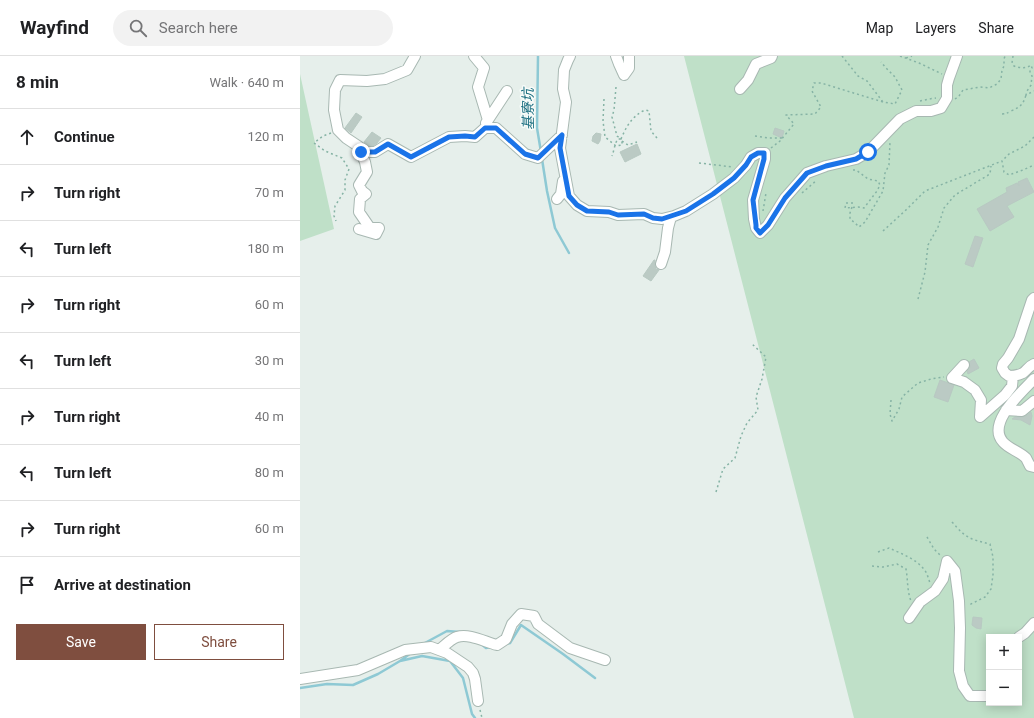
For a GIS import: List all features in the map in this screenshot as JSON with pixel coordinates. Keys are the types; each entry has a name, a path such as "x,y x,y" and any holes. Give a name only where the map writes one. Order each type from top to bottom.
{"street":[{"path":"415,56 407,70 385,79 367,81 340,80 335,90 334,110 338,130 358,147 367,152 375,152 388,144 411,157 449,137 475,137 485,128 496,128 525,154 538,158 562,135"},
{"path":"474,56 484,68 478,87 488,120"},
{"path":"570,56 564,70 563,89 566,102 560,148 569,196 577,205 587,211 609,212 618,215 644,214 653,218 662,219 671,217 686,211 713,194 734,178 751,157 758,153 764,153 764,159 753,200 756,228 760,233 768,225 785,198 807,173 826,166 856,159 868,152 900,119 916,111 931,111 940,108 948,98 947,85 957,56"},
{"path":"616,56 624,75 629,68 629,56"},
{"path":"740,89 748,80 756,64 771,58 772,56"},
{"path":"478,134 507,91"},
{"path":"358,147 365,162 367,172 359,185 362,191 366,194 360,200 359,212 370,228 379,228 376,234 359,229"},
{"path":"557,199 561,194 565,174"},
{"path":"661,264 665,252 671,217"},
{"path":"1034,298 1019,339 1002,368 1005,373 1013,376 1024,372 1029,366 1034,364"},
{"path":"964,365 952,378 964,382 975,390 980,400 980,417 1005,395 1012,386 1013,376"},
{"path":"1033,468 1025,458 1003,443 998,436 1002,414 1034,379"},
{"path":"1006,410 1022,411 1034,401"},
{"path":"909,618 920,602 935,591 943,578 947,561"},
{"path":"947,561 955,571 959,601 959,671 963,686 970,696 986,696"},
{"path":"439,650 456,637 470,636 497,645 506,639 512,624 521,614 534,616 538,624 570,648 605,660"},
{"path":"1022,635 1034,623"},
{"path":"300,679 358,670 405,650 431,647 447,653 468,667 473,673 475,679 478,701"}],"path":[{"path":"842,56 858,76 867,81 883,102"},
{"path":"900,56 949,78"},
{"path":"906,58 912,56"},
{"path":"948,98 956,99 963,90 980,87 989,88 997,84 1001,79 1005,56"},
{"path":"1002,114 1006,114 1020,106 1031,85 1031,65 1028,68 1019,68 1014,66 1012,63 1013,56"},
{"path":"764,153 780,141 794,124 786,115 815,114 821,107 812,91 814,83 821,83 883,102 895,104 902,90 895,77 881,62"},
{"path":"616,87 612,116 617,136 628,145 637,142"},
{"path":"1026,95 1034,91"},
{"path":"604,99 605,137 616,146 622,145 622,140 627,126 638,114 645,110 649,111 651,131 658,138"},
{"path":"336,221 334,216 335,206 345,190 345,180 349,169 342,158 325,151 314,143 323,136 338,130"},
{"path":"852,207 850,220 859,227 865,222 883,191 885,173 890,165 890,131"},
{"path":"755,136 782,138"},
{"path":"883,231 908,209 925,191 949,180 1002,161 1009,154 1025,146 1034,137"},
{"path":"612,156 616,142 618,139 622,140"},
{"path":"1002,161 1004,172 1009,175 1034,164"},
{"path":"699,163 733,167 740,171"},
{"path":"918,299 925,272 928,245 938,227 944,208 955,195 990,174 991,166"},
{"path":"851,169 856,170 868,179 878,181 880,185 864,208 845,208 846,203 855,203"},
{"path":"799,195 815,180 820,178"},
{"path":"716,492 723,470 735,458 741,436 747,423 758,410 756,397 762,379 766,357 751,343"},
{"path":"891,400 890,414 892,421 899,409 902,397 918,383 943,377 952,378"},
{"path":"952,522 962,533 972,540 990,544 993,557 991,589 984,597 969,605"},
{"path":"927,537 934,549 947,561"},
{"path":"878,552 889,548 909,557 921,566 927,574 932,594"},
{"path":"872,566 883,567 897,564 906,569 908,578 908,594 912,604"}],"green space":[{"path":"684,56 1034,56 1034,718 854,718"},
{"path":"300,74 334,229 300,241"}],"building":[{"path":"356,113 362,117 351,133 345,128"},
{"path":"775,128 784,131 782,138 773,134"},
{"path":"372,132 381,138 373,146 369,146 364,142"},
{"path":"596,133 601,134 598,144 592,141 593,136"},
{"path":"637,144 641,154 625,162 620,152"},
{"path":"1027,178 1034,192 1007,206 1014,217 990,231 977,209 1007,192 1006,188 1017,183 1019,186 1018,182"},
{"path":"975,236 983,238 973,267 965,264"},
{"path":"654,260 656,269 659,270 651,281 643,276"},
{"path":"974,359 979,368 968,374 967,371 970,367 969,362"},
{"path":"940,380 954,385 948,402 934,397"},
{"path":"1031,412 1032,416 1030,425 1021,420 1012,419 1015,417 1026,416"},
{"path":"973,617 982,618 981,629 972,625"}],"waterway":[{"name":"基寮坑","path":"538,56 537,128 541,152"},
{"name":"基寮坑","path":"542,159 555,228 569,253"},
{"path":"505,644 510,643 521,625 595,678"},
{"path":"423,644 447,631 460,632"},
{"path":"481,644 486,648 491,647"},
{"path":"400,661 411,653"},
{"path":"300,688 327,684 353,685 378,674 400,661 422,656 450,661 463,678 472,714 475,718"}],"route":[{"path":"361,152 358,147 367,152 375,152 388,144 411,157 449,137 475,137 485,128 496,128 525,154 538,158 562,135 560,148 569,196 577,205 587,211 609,212 618,215 644,214 653,218 662,219 686,211 713,194 734,178 751,157 758,153 764,153 764,159 753,200 754,219 756,228 760,233 768,225 785,198 807,173 826,166 856,159 868,152"}]}
